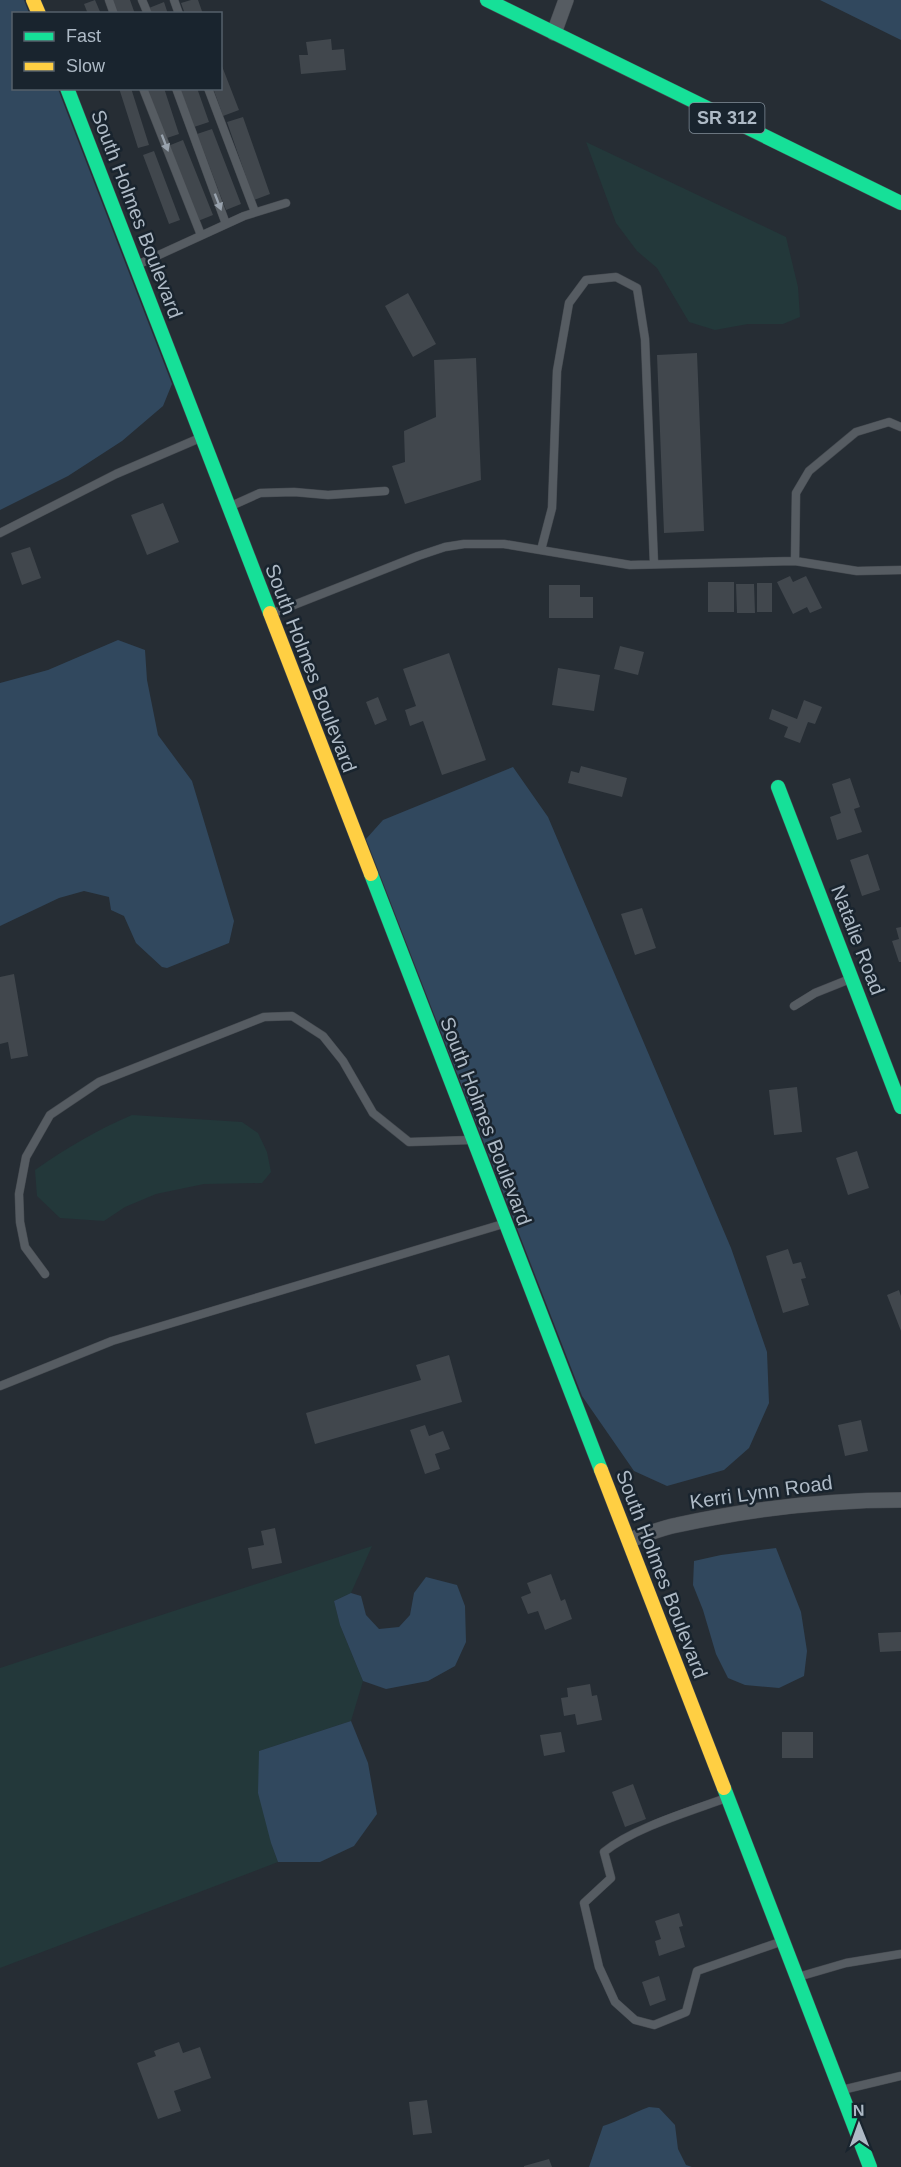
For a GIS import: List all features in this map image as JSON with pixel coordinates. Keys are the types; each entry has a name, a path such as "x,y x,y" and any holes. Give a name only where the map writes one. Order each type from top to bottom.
{"main road":[{"name":"SR 312","path":"487,0 901,203"},
{"name":"South Holmes Boulevard","path":"69,90 870,2167"},
{"name":"Natalie Road","path":"778,788 901,1107"}],"street":[{"path":"554,33 566,0"},
{"name":"Kerri Lynn Road","path":"629,1540 675,1525 752,1511 811,1504 901,1500"}],"lane":[{"path":"144,90 201,235"},
{"path":"177,90 226,224"},
{"path":"209,90 255,212"},
{"path":"136,266 226,224 286,203"},
{"path":"541,550 552,508 557,371 569,303 586,280 616,277 637,288 645,339 654,564"},
{"path":"795,561 796,493 809,471 856,432 889,422 901,427"},
{"path":"0,533 116,474 202,437"},
{"path":"228,507 260,493 294,492 328,495 385,491"},
{"path":"270,614 445,547 481,543 541,550 630,565 795,561 857,571 901,570"},
{"path":"794,1006 815,993 851,978"},
{"path":"45,1274 25,1247 20,1222 19,1194 26,1157 50,1115 99,1082 264,1017 292,1016 323,1036 343,1061 373,1113 409,1142 472,1140"},
{"path":"0,1386 112,1341 505,1224"},
{"path":"728,1798 682,1814 616,1842 604,1852 611,1878 584,1903 599,1967 615,2002 635,2020 654,2025 686,2012 697,1971 783,1941"},
{"path":"797,1977 846,1963 901,1953"},
{"path":"841,2090 901,2076"}],"green space":[{"path":"586,142 786,237 798,287 800,317 783,324 748,324 715,330 689,322 657,268 637,251 616,223"},
{"path":"132,1115 242,1122 258,1133 267,1152 271,1172 262,1183 204,1184 156,1194 125,1207 104,1221 60,1218 37,1196 35,1170 82,1140"},
{"path":"372,1546 351,1593 334,1601 340,1625 363,1681 351,1721 259,1751 271,1843 278,1862 0,1968 0,1668"}],"water":[{"path":"0,0 24,0 29,12 12,12 12,90 58,90 172,384 163,406 122,441 68,476 0,510"},
{"path":"820,0 901,0 901,40"},
{"path":"118,640 145,650 147,680 158,735 192,781 234,921 229,943 167,968 162,967 136,943 124,916 111,910 109,897 84,891 59,898 0,926 0,683 48,670"},
{"path":"513,767 548,817 731,1248 767,1352 769,1403 749,1448 724,1470 667,1486 634,1471 582,1396 366,839 383,820"},
{"path":"776,1548 801,1612 807,1651 804,1676 779,1688 745,1685 728,1678 716,1654 693,1585 694,1561"},
{"path":"426,1577 457,1585 465,1606 466,1642 455,1666 428,1681 386,1689 363,1681 340,1625 334,1601 351,1593 361,1596 366,1615 379,1629 399,1627 410,1615 414,1593"},
{"path":"351,1721 368,1763 377,1814 354,1846 320,1862 278,1862 258,1793 259,1751"},
{"path":"649,2107 659,2108 675,2125 678,2149 686,2165 692,2167 589,2167 603,2126"}],"building":[{"path":"95,0 100,12 87,12 84,4"},
{"path":"113,0 130,0 134,12 117,12"},
{"path":"198,0 202,12 184,12 181,3"},
{"path":"164,2 167,12 150,12 149,8"},
{"path":"331,39 332,50 344,49 346,70 301,74 299,55 308,55 306,42"},
{"path":"222,66 239,110 223,116 214,90 222,90"},
{"path":"120,90 132,90 149,145 138,148"},
{"path":"148,90 165,90 179,134 164,139"},
{"path":"181,90 198,90 209,122 194,127"},
{"path":"243,117 270,194 254,200 227,122"},
{"path":"212,129 241,204 226,210 197,134"},
{"path":"183,140 213,215 198,221 168,146"},
{"path":"154,151 180,220 169,224 143,155"},
{"path":"408,293 436,344 413,357 385,306"},
{"path":"697,353 704,531 664,533 657,355"},
{"path":"476,358 481,480 405,504 392,466 405,462 404,431 436,417 434,360"},
{"path":"163,503 179,542 147,555 131,515"},
{"path":"30,547 41,578 22,585 11,553"},
{"path":"790,576 793,582 806,576 822,608 810,613 807,607 793,614 777,582"},
{"path":"708,582 734,582 734,612 708,612"},
{"path":"757,583 772,583 772,612 757,612"},
{"path":"736,584 754,584 755,613 737,613"},
{"path":"549,585 580,585 580,597 593,597 593,618 549,618"},
{"path":"620,646 644,652 638,675 614,669"},
{"path":"449,653 486,760 442,775 423,721 410,726 405,710 416,706 403,669"},
{"path":"558,668 600,675 594,711 552,705"},
{"path":"378,697 387,720 375,725 366,702"},
{"path":"804,700 822,707 815,724 808,722 800,743 784,737 788,727 769,719 772,709 797,719"},
{"path":"581,766 627,778 622,797 568,783 571,771 579,773"},
{"path":"850,778 860,807 854,809 862,832 837,840 830,817 841,813 832,784"},
{"path":"868,854 880,890 862,896 850,860"},
{"path":"642,908 656,948 635,955 621,914"},
{"path":"901,927 901,962 899,962 892,941 899,939 896,928"},
{"path":"14,974 28,1056 11,1059 8,1042 0,1044 0,977"},
{"path":"797,1087 802,1132 774,1135 769,1090"},
{"path":"857,1151 869,1188 848,1195 836,1158"},
{"path":"788,1249 793,1264 801,1262 806,1278 801,1279 809,1305 783,1313 766,1256"},
{"path":"899,1290 901,1296 901,1331 887,1295"},
{"path":"449,1355 462,1402 315,1444 306,1413 421,1380 416,1365"},
{"path":"861,1420 868,1451 845,1456 838,1425"},
{"path":"425,1425 429,1436 443,1431 450,1449 435,1454 440,1469 425,1474 410,1430"},
{"path":"275,1528 282,1563 252,1569 248,1548 264,1545 261,1531"},
{"path":"551,1574 561,1601 565,1599 572,1619 545,1630 538,1611 528,1614 521,1597 531,1593 527,1583"},
{"path":"901,1632 901,1651 880,1652 878,1633"},
{"path":"590,1684 592,1696 597,1695 602,1720 577,1725 575,1714 564,1716 561,1698 568,1697 567,1688"},
{"path":"561,1732 565,1752 544,1756 540,1735"},
{"path":"782,1732 813,1732 813,1758 782,1758"},
{"path":"633,1784 646,1819 625,1827 612,1792"},
{"path":"679,1913 683,1926 679,1927 685,1947 659,1956 655,1941 661,1939 655,1921"},
{"path":"659,1976 666,2000 650,2006 642,1982"},
{"path":"179,2042 183,2053 200,2047 211,2078 174,2091 181,2111 158,2119 137,2063 156,2056 154,2051"},
{"path":"427,2100 432,2133 413,2135 409,2102"},
{"path":"549,2159 552,2167 524,2167 524,2166"}],"traffic: fast":[{"path":"487,0 901,203"},
{"path":"68,90 270,613"},
{"path":"778,787 901,1107"},
{"path":"371,874 601,1470"},
{"path":"724,1788 870,2167"}],"traffic: slow":[{"path":"33,0 38,12"},
{"path":"270,613 371,874"},
{"path":"601,1470 724,1788"}]}
